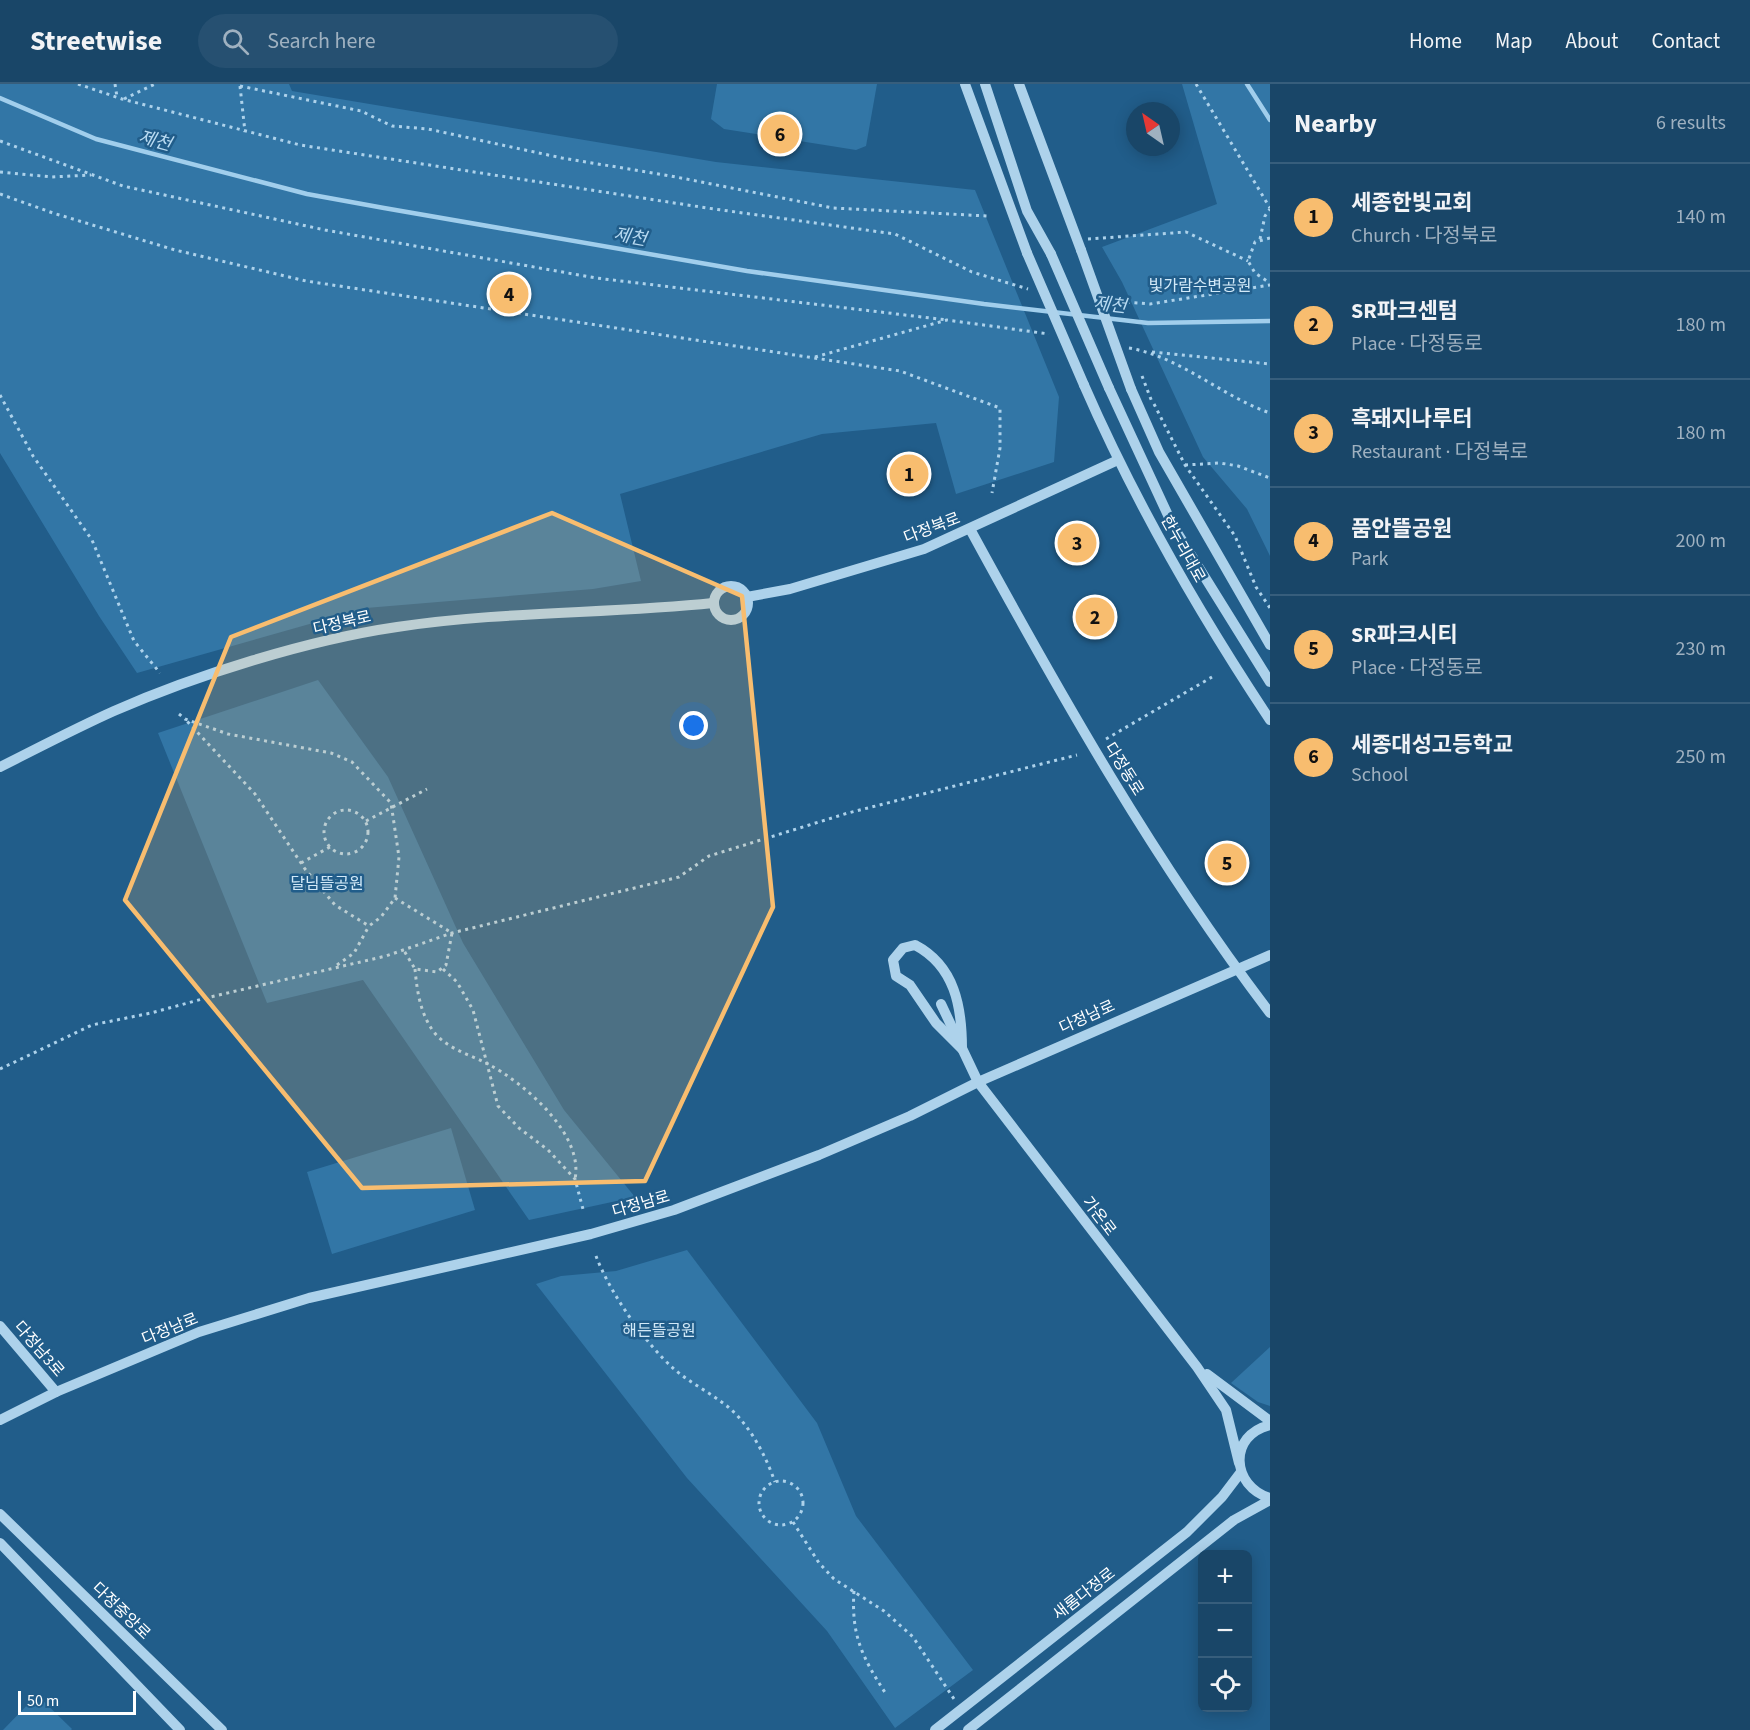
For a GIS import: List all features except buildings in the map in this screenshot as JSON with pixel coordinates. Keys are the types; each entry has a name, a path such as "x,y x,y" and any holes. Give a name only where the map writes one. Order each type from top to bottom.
{"street":[{"name":"한누리대로","path":"965,84 1027,253 1118,460 1171,560 1230,659 1270,720"},
{"path":"985,84 1027,211 1051,254 1109,388 1173,526 1270,682"},
{"name":"한누리대로","path":"1019,84 1131,389 1159,452 1270,645"},
{"name":"다정북로","path":"747,597 790,589 913,552 970,529 1118,460"},
{"name":"다정동로","path":"970,529 1053,682 1150,839 1236,968 1270,1013"},
{"path":"725,586 741,588 747,597 747,609 733,620 717,614 713,603 717,593 725,586"},
{"name":"다정북로","path":"0,766 115,711 189,681 307,647 395,627 496,615 640,610 713,603"},
{"path":"915,945 928,952 938,960 946,973 962,1013 962,1049 936,1023 910,985 896,976 893,960 903,948 915,945"},
{"name":"다정남로","path":"0,1420 56,1392 199,1332 309,1298 591,1234 674,1210 819,1155 910,1116 978,1082 1270,955"},
{"name":"가온로","path":"941,1004 978,1082 1197,1367"},
{"name":"다정남3로","path":"0,1326 56,1392"},
{"path":"1197,1367 1270,1423"},
{"path":"1197,1367 1226,1410 1240,1467 1251,1489 1270,1499"},
{"name":"새롬다정로","path":"936,1730 1187,1532 1222,1497 1240,1467 1245,1442 1252,1433 1270,1423"},
{"path":"968,1730 1234,1520 1270,1499"},
{"name":"다정중앙로","path":"0,1514 222,1730"},
{"path":"0,1544 180,1730"}],"path":[{"path":"78,84 124,99 300,145 618,195 895,234 972,272 1037,291"},
{"path":"115,84 117,97"},
{"path":"124,99 155,84"},
{"path":"1196,84 1270,208 1265,216 1260,239 1251,249 1248,261"},
{"path":"245,132 240,85 361,111 392,126 428,129 562,158 671,176 833,208 988,216"},
{"path":"0,141 123,186 324,230 596,278 1049,334"},
{"path":"0,172 52,177 92,175"},
{"path":"0,194 175,250 306,281 900,371 1000,408 1000,448 992,493"},
{"path":"1085,239 1186,232 1248,261 1255,273 1270,284"},
{"path":"1260,239 1270,238"},
{"path":"1108,300 1150,304 1270,284"},
{"path":"814,358 947,320"},
{"path":"1119,346 1150,352 1270,364"},
{"path":"1150,352 1270,413"},
{"path":"0,395 33,456 92,540 134,641 160,673"},
{"path":"1152,402 1185,465 1234,536 1256,587 1270,608"},
{"path":"1185,465 1220,463 1238,466 1270,478"},
{"path":"1106,739 1212,677"},
{"path":"179,714 255,794 301,863 335,904 369,926"},
{"path":"185,719 228,734 331,753 352,762 392,807 399,857 395,898 381,917 369,926 347,960 330,969"},
{"path":"0,1069 92,1025 386,956 452,933 679,877 709,856 730,849 848,813 1077,755"},
{"path":"366,821 427,789"},
{"path":"351,811 366,821 368,838 360,850 346,854 330,847 324,829 331,816 337,812 351,811"},
{"path":"301,863 330,847"},
{"path":"395,898 452,933"},
{"path":"415,969 437,972 443,969 452,933"},
{"path":"403,949 415,969 420,1004 434,1032 458,1050 488,1064 523,1089 554,1117 574,1151 578,1167 575,1179"},
{"path":"443,969 457,982 473,1010 498,1106 519,1128 548,1150 575,1179 584,1213"},
{"path":"596,1256 624,1306 673,1368 725,1404 748,1431 764,1452 775,1482"},
{"path":"782,1481 795,1486 803,1498 802,1512 793,1522 778,1525 765,1518 761,1512 760,1498 763,1491 775,1482 782,1481"},
{"path":"793,1522 819,1563 834,1579 884,1611 913,1637 955,1701"},
{"path":"854,1591 856,1640 868,1667 886,1694"}],"highlighted area":[{"path":"552,513 742,596 773,907 645,1181 362,1188 125,900 231,637"}],"green space":[{"path":"0,84 289,84 292,91 716,162 975,190 1059,397 1054,462 956,494 936,423 822,434 620,494 641,581 593,589 366,608 137,673 99,616 0,453"},
{"path":"717,84 877,84 866,146 856,150 724,129 711,119"},
{"name":"빛가람수변공원","path":"1182,84 1270,84 1270,556 1247,509 1203,457 1122,282 1102,247 1217,204"},
{"name":"달님뜰공원","path":"318,680 388,777 463,943 564,1110 635,1197 529,1220 363,980 267,1003 158,733"},
{"path":"451,1128 475,1210 332,1254 307,1172"},
{"name":"해든뜰공원","path":"687,1250 817,1423 856,1516 973,1670 895,1728 827,1631 687,1478 536,1284 561,1276 616,1271"},
{"path":"1270,1347 1270,1406 1258,1402 1231,1383"},
{"path":"37,1695 72,1729 3,1730"}],"waterway":[{"path":"1247,84 1270,120"},
{"name":"제천","path":"0,98 96,139 307,194 384,208 747,271 984,304 1148,323 1270,321"}],"place":[{"name":"세종대성고등학교","path":"780,134"},
{"name":"품안뜰공원","path":"509,294"},
{"name":"세종한빛교회","path":"909,474"},
{"name":"흑돼지나루터","path":"1077,543"},
{"name":"SR파크센텀","path":"1095,617"},
{"name":"SR파크시티","path":"1227,863"}]}
